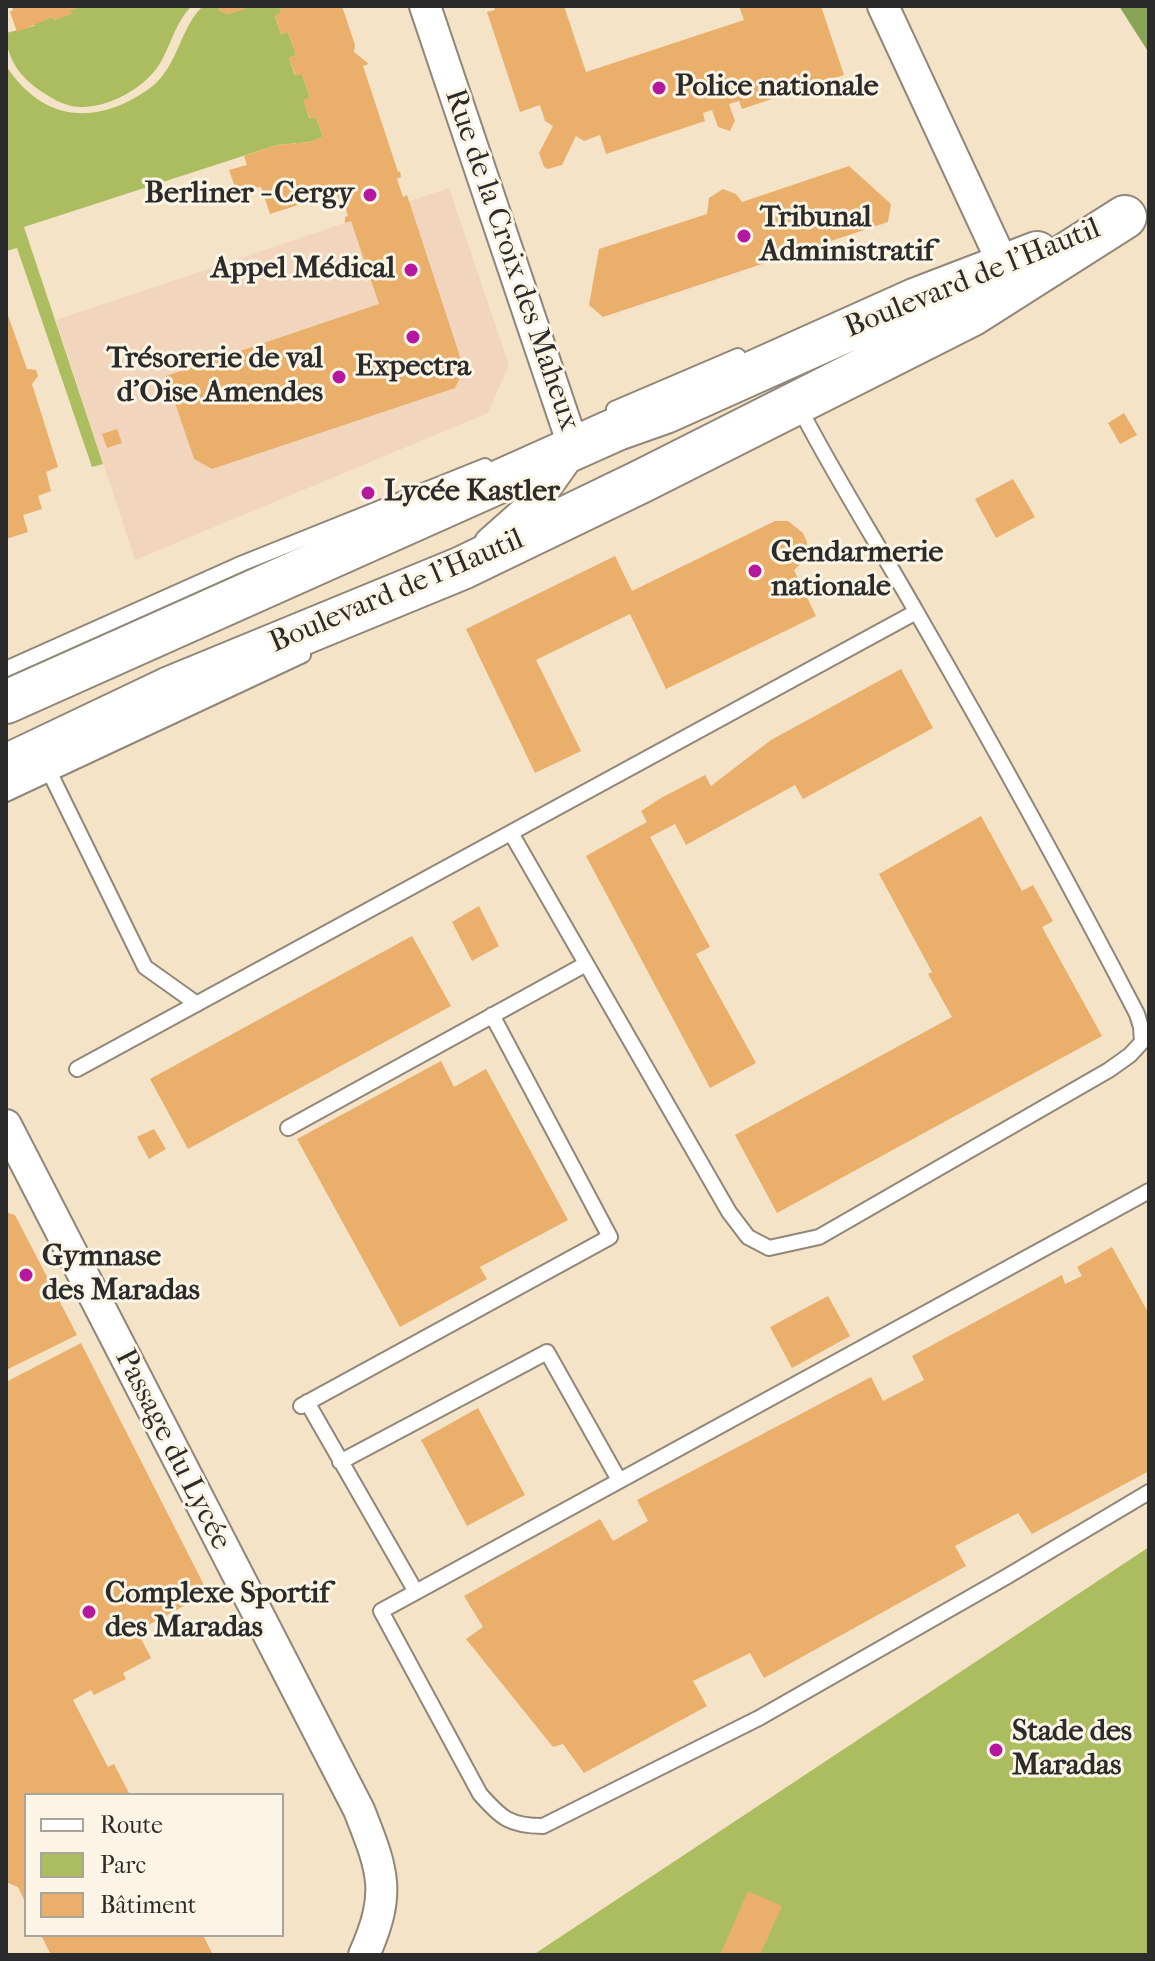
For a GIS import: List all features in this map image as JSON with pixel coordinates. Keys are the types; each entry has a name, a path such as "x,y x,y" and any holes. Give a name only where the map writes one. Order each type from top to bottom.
{"main road":[{"name":"Boulevard de l'Hautil","path":"11,693 574,430 665,412 917,299 1137,212"},
{"name":"Boulevard de l'Hautil","path":"32,763 170,688 462,568 971,315 999,265"},
{"path":"797,403 917,299"}],"street":[{"name":"Rue de la Croix des Maheux","path":"425,6 574,430 535,503 462,568"},
{"path":"883,6 976,204 999,265"},
{"name":"Passage du Lycée","path":"6,1125 359,1810 373,1847 383,1896 380,1916 364,1955"}],"lane":[{"path":"1082,229 1137,212"},
{"path":"999,265 1039,240"},
{"path":"574,430 752,351"},
{"path":"511,833 729,1212 748,1237 769,1248 819,1237 1146,1048 1128,997 797,403"},
{"path":"11,693 243,563 501,460"},
{"path":"6,794 32,763 327,642 387,598"},
{"path":"77,1069 916,612"},
{"path":"32,763 145,967 197,1004"},
{"path":"288,1128 586,964"},
{"path":"416,1592 304,1404 610,1237 492,1015"},
{"path":"1149,1191 381,1611 480,1794 498,1814 518,1826 543,1826 759,1718 1149,1492"},
{"path":"340,1462 547,1352 619,1480"}],"shaded area":[{"path":"449,188 509,365 488,413 135,560 56,320"}],"green space":[{"path":"83,6 192,6 181,19 159,65 145,81 116,99 79,107 58,101 29,82 12,60 6,33 53,17 54,20"},
{"path":"203,6 218,6 220,11 228,14 253,6 279,6 281,13 275,16 281,34 288,32 296,55 289,58 295,75 302,74 310,98 304,100 309,118 316,117 323,137 310,142 277,145 24,227 103,464 92,467 17,248 6,251 6,66 18,82 45,104 76,113 111,109 152,87 169,66 191,22"},
{"path":"1119,6 1149,6 1149,53"},
{"name":"Stade des Maradas","path":"1149,1547 1149,1955 535,1955 536,1953"}],"building":[{"path":"12,6 81,7 71,10 72,14 54,20 53,17 17,32 10,12"},
{"path":"218,6 251,7 228,14 220,11"},
{"path":"279,6 342,6 355,45 354,52 369,64 363,66 400,171 401,177 397,179 403,197 407,195 464,369 455,388 212,469 194,459 166,376 379,304 351,221 345,223 348,216 342,198 339,199 336,193 340,192 338,185 298,205 270,214 261,187 236,190 229,170 247,165 244,156 277,145 310,142 323,137 316,117 310,119 303,100 310,98 302,74 296,76 289,58 296,55 288,32 281,34 275,15 281,13"},
{"name":"Police nationale","path":"494,6 564,6 586,72 744,20 739,6 821,6 844,75 742,109 739,101 729,104 735,121 730,131 718,127 712,110 703,113 705,121 606,154 600,135 584,141 576,136 562,165 548,169 544,167 539,153 553,126 545,121 540,105 520,112 487,12 495,10"},
{"name":"Tribunal Administratif","path":"849,166 891,204 888,222 603,317 589,305 599,249 707,214 709,198 723,189 736,194 742,202"},
{"path":"6,310 27,369 36,370 38,376 32,384 58,467 46,472 51,491 38,496 42,509 23,515 28,532 6,539"},
{"path":"1124,413 1137,435 1120,444 1108,423"},
{"path":"117,429 122,443 107,448 102,434"},
{"path":"1013,479 1035,517 996,538 975,499"},
{"path":"775,521 788,521 803,533 807,542 803,562 794,570 816,616 666,689 630,614 536,660 581,751 535,773 466,629 615,556 632,591"},
{"path":"901,669 933,728 803,799 795,785 686,845 675,824 650,837 710,947 696,954 756,1063 710,1088 586,856 647,822 641,811 661,798 705,775 711,786 771,740"},
{"path":"981,816 1022,891 1033,885 1053,921 1042,927 1102,1036 777,1213 735,1135 952,1017 928,974 932,972 879,874"},
{"path":"479,906 499,946 472,961 452,922"},
{"path":"412,936 451,1006 188,1149 150,1079"},
{"path":"441,1061 454,1087 486,1069 568,1220 480,1267 487,1279 400,1327 297,1139"},
{"path":"154,1129 166,1149 149,1159 137,1137"},
{"name":"Gymnase des Maradas","path":"6,1212 15,1215 77,1335 6,1370"},
{"path":"1112,1247 1149,1314 1149,1471 1032,1534 1018,1513 955,1546 966,1566 764,1678 750,1653 693,1681 707,1706 584,1773 563,1744 553,1747 466,1639 483,1627 464,1596 600,1519 613,1541 648,1521 637,1500 871,1377 883,1401 924,1380 912,1356 1062,1275 1065,1284 1082,1276 1077,1267"},
{"path":"828,1296 850,1336 792,1368 770,1327"},
{"name":"Complexe Sportif des Maradas","path":"81,1343 208,1593 137,1631 151,1658 123,1673 126,1679 94,1695 91,1690 73,1700 108,1767 114,1764 129,1793 24,1793 24,1900 18,1887 6,1882 6,1382"},
{"path":"478,1408 525,1495 467,1526 421,1440"},
{"path":"748,1891 782,1906 760,1955 720,1955"},
{"path":"42,1937 204,1937 213,1955 51,1955"}],"place":[{"name":"Police nationale","path":"659,88"},
{"name":"Berliner - Cergy","path":"370,195"},
{"name":"Tribunal Administratif","path":"744,236"},
{"name":"Appel Médical","path":"411,270"},
{"name":"Expectra","path":"413,337"},
{"name":"Trésorerie de val d'Oise Amendes","path":"339,377"},
{"name":"Lycée Kastler","path":"368,493"},
{"name":"Gendarmerie nationale","path":"755,571"},
{"name":"Gymnase des Maradas","path":"26,1275"},
{"name":"Complexe Sportif des Maradas","path":"89,1612"},
{"name":"Stade des Maradas","path":"996,1750"}]}
